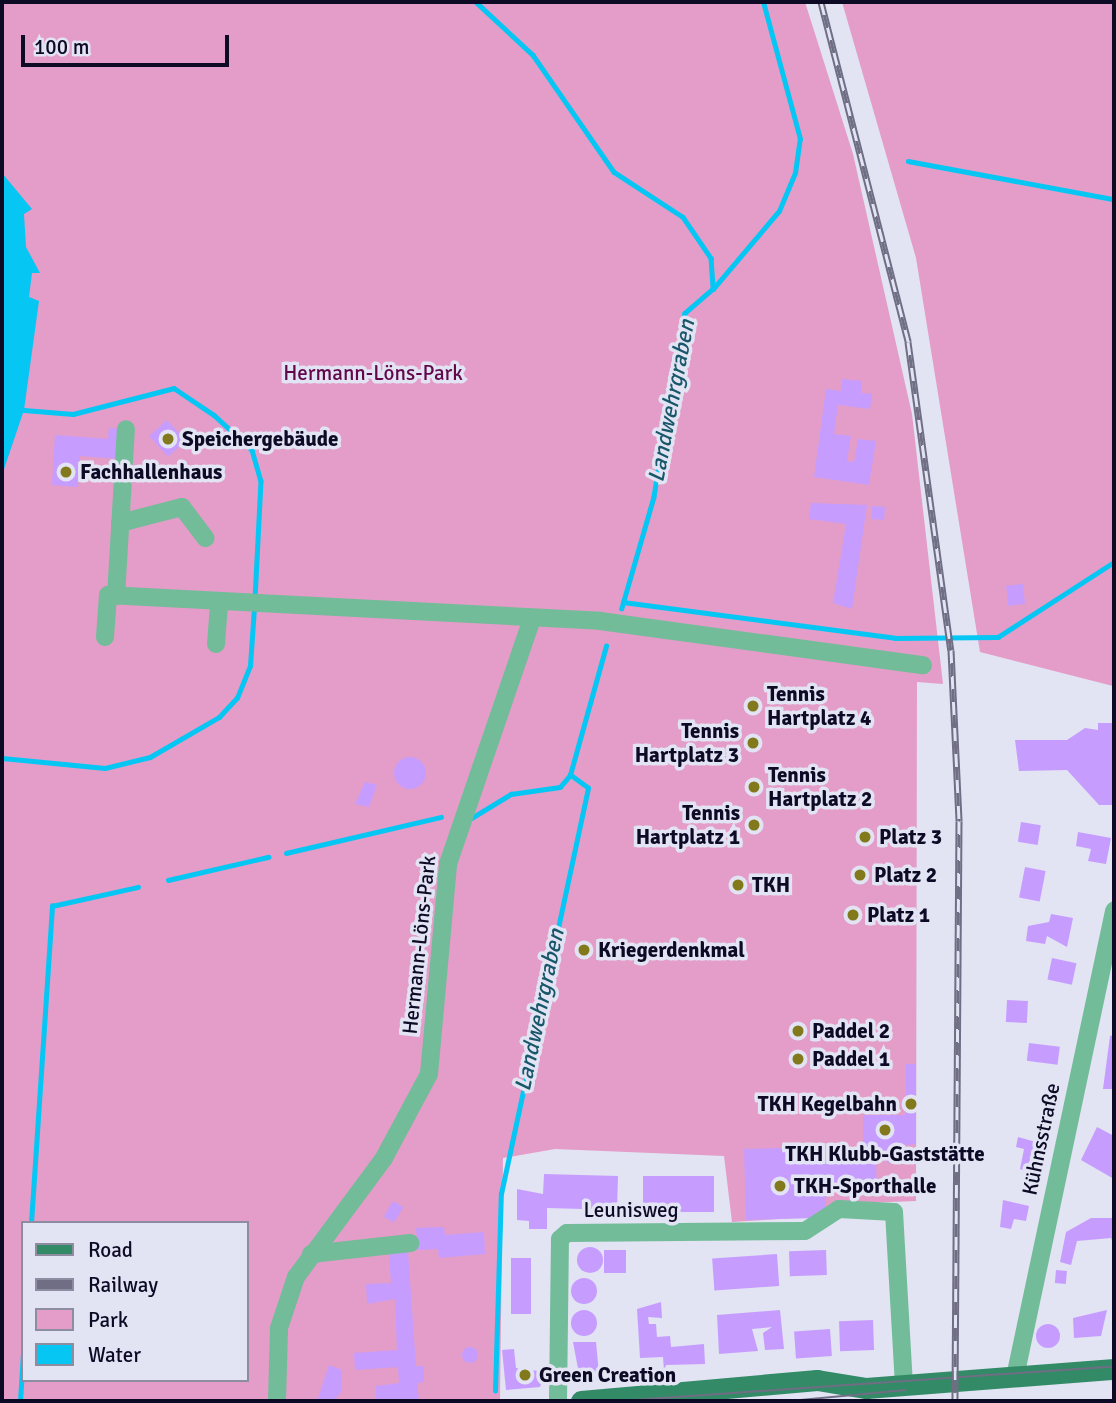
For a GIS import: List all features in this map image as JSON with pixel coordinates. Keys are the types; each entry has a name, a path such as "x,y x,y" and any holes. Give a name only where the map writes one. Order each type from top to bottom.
{"main road":[{"path":"832,1401 904,1386 1114,1369"},
{"path":"581,1401 817,1380 866,1395"}],"street":[{"path":"105,637 120,523 126,429"},
{"path":"120,523 182,507 205,538"},
{"path":"112,596 254,606 614,622 923,665"},
{"path":"216,644 219,604"},
{"name":"Hermann-Löns-Park","path":"277,1401 279,1328 311,1254 384,1158 422,1094 448,864 532,618"},
{"name":"Kühnsstraße","path":"1015,1377 1107,976 1114,910"},
{"name":"Leunisweg","path":"558,1401 560,1239 567,1233 805,1231 839,1209 894,1212 904,1386"},
{"path":"311,1254 410,1243"}],"green space":[{"name":"Hermann-Löns-Park","path":"2,2 805,2 853,154 912,414 943,684 917,682 916,1201 839,1204 825,1216 732,1222 724,1156 555,1149 503,1158 500,1399 2,1401"},
{"path":"842,2 1114,2 1113,686 980,652 916,258"}],"water":[{"path":"2,173 32,209 24,214 26,247 40,273 32,273 29,297 39,301 24,410 2,475"}],"building":[{"path":"842,379 862,381 861,393 872,394 870,409 838,405 834,434 851,436 847,461 854,462 858,439 876,441 869,485 814,477 826,389 841,391"},
{"name":"Speichergebäude","path":"167,420 186,441 168,457 149,436"},
{"name":"Fachhallenhaus","path":"109,428 123,429 120,459 80,456 78,487 52,485 55,435 108,439"},
{"path":"811,503 867,505 852,609 833,603 846,524 809,519"},
{"path":"872,506 885,507 884,520 871,519"},
{"path":"1023,584 1025,604 1008,606 1006,586"},
{"path":"1098,723 1112,723 1113,805 1099,805 1067,770 1019,771 1015,740 1067,740 1085,728 1098,730"},
{"path":"410,757 422,761 426,773 422,785 410,789 398,785 394,773 398,761"},
{"path":"365,782 377,785 369,807 355,804"},
{"path":"1021,822 1041,825 1038,845 1018,842"},
{"path":"1078,832 1111,838 1106,864 1088,861 1091,849 1076,846"},
{"path":"1025,867 1046,871 1040,901 1019,897"},
{"path":"1051,914 1073,918 1067,947 1047,936 1045,944 1026,941 1028,926 1049,922"},
{"path":"1052,958 1076,963 1072,985 1047,980"},
{"path":"1007,1000 1028,1001 1027,1023 1006,1022"},
{"path":"1114,1035 1114,1089 1103,1089 1110,1036"},
{"path":"1029,1043 1060,1047 1058,1065 1027,1061"},
{"name":"TKH Klubb-Gaststätte","path":"906,1064 916,1064 916,1144 906,1145 904,1163 887,1163 886,1154 863,1153 863,1115 906,1115"},
{"path":"1097,1127 1114,1136 1114,1179 1081,1160"},
{"path":"1018,1137 1043,1144 1031,1172 1020,1169 1024,1149 1016,1147"},
{"name":"TKH-Sporthalle","path":"814,1147 814,1160 876,1161 877,1189 825,1189 826,1212 816,1212 816,1218 746,1220 744,1149"},
{"path":"544,1174 618,1176 617,1210 547,1208 547,1229 529,1229 529,1221 517,1220 517,1189 543,1194"},
{"path":"643,1176 714,1176 714,1212 643,1212"},
{"path":"1003,1200 1029,1206 1026,1221 1014,1219 1011,1229 1000,1227"},
{"path":"393,1201 403,1207 394,1223 384,1216"},
{"path":"1091,1218 1114,1218 1114,1246 1111,1238 1077,1241 1071,1265 1060,1262 1066,1232"},
{"path":"444,1227 445,1235 484,1232 485,1254 439,1258 438,1249 418,1250 416,1228"},
{"path":"590,1247 600,1250 603,1260 600,1270 590,1273 580,1270 577,1260 580,1250"},
{"path":"604,1250 626,1250 626,1273 604,1273"},
{"path":"826,1250 827,1275 790,1276 789,1251"},
{"path":"408,1252 416,1366 424,1366 424,1382 417,1383 419,1401 376,1401 376,1386 399,1383 398,1367 355,1370 354,1353 397,1350 395,1299 367,1304 366,1284 391,1283 389,1254"},
{"path":"777,1254 779,1286 714,1290 712,1259"},
{"path":"511,1258 531,1258 531,1314 511,1314"},
{"path":"1056,1270 1067,1271 1066,1284 1055,1283"},
{"path":"584,1278 593,1282 597,1291 593,1300 584,1304 575,1300 571,1291 575,1282"},
{"path":"661,1302 662,1318 648,1317 649,1324 656,1324 657,1337 670,1336 671,1347 704,1344 705,1364 666,1365 664,1371 663,1357 640,1358 637,1309"},
{"path":"584,1310 593,1314 597,1323 593,1332 584,1336 575,1332 571,1323 575,1314"},
{"path":"780,1310 784,1349 765,1350 763,1333 772,1327 752,1329 758,1351 719,1354 717,1315"},
{"path":"1107,1310 1101,1336 1074,1338 1073,1318"},
{"path":"873,1320 874,1350 840,1351 839,1321"},
{"path":"1048,1324 1056,1328 1060,1336 1056,1344 1048,1348 1040,1344 1036,1336 1040,1328"},
{"path":"830,1329 832,1356 796,1358 794,1332"},
{"path":"573,1342 596,1342 599,1374 579,1374"},
{"path":"470,1347 478,1355 470,1363 462,1355"},
{"path":"514,1349 516,1368 545,1372 540,1387 506,1390 502,1350"},
{"path":"329,1365 342,1370 341,1392 334,1401 317,1401"}],"waterway":[{"name":"Landwehrgraben","path":"476,2 533,55 614,172 683,217 711,258 713,289 685,313 654,497 622,608"},
{"path":"713,289 779,211 795,173 800,139 763,2"},
{"path":"908,161 1114,199"},
{"path":"24,410 73,414 174,388 214,415 252,450 261,481 255,599"},
{"path":"623,602 895,638 998,637 1114,562"},
{"path":"2,758 105,768 150,757 219,717 237,698 250,666 254,608"},
{"name":"Landwehrgraben","path":"495,1391 501,1194 588,788 570,775 606,646"},
{"path":"470,819 511,794 560,787 570,775"},
{"path":"286,853 441,817"},
{"path":"168,880 268,857"},
{"path":"31,1221 52,906 138,887"},
{"path":"20,1401 21,1382"}],"tram line":[{"path":"619,1401 1114,1366"},
{"path":"790,1401 905,1390"}],"railway":[{"path":"821,2 908,342 951,650 959,821 955,1401"}],"place":[{"name":"Speichergebäude","path":"168,439"},
{"name":"Fachhallenhaus","path":"66,472"},
{"name":"Tennis Hartplatz 4","path":"753,706"},
{"name":"Tennis Hartplatz 3","path":"753,743"},
{"name":"Tennis Hartplatz 2","path":"754,787"},
{"name":"Tennis Hartplatz 1","path":"754,825"},
{"name":"Platz 3","path":"865,837"},
{"name":"Platz 2","path":"860,875"},
{"name":"TKH","path":"738,885"},
{"name":"Platz 1","path":"853,915"},
{"name":"Kriegerdenkmal","path":"584,950"},
{"name":"Paddel 2","path":"798,1031"},
{"name":"Paddel 1","path":"798,1059"},
{"name":"TKH Kegelbahn","path":"911,1104"},
{"name":"TKH Klubb-Gaststätte","path":"885,1130"},
{"name":"TKH-Sporthalle","path":"780,1186"},
{"name":"Green Creation","path":"525,1375"}]}
